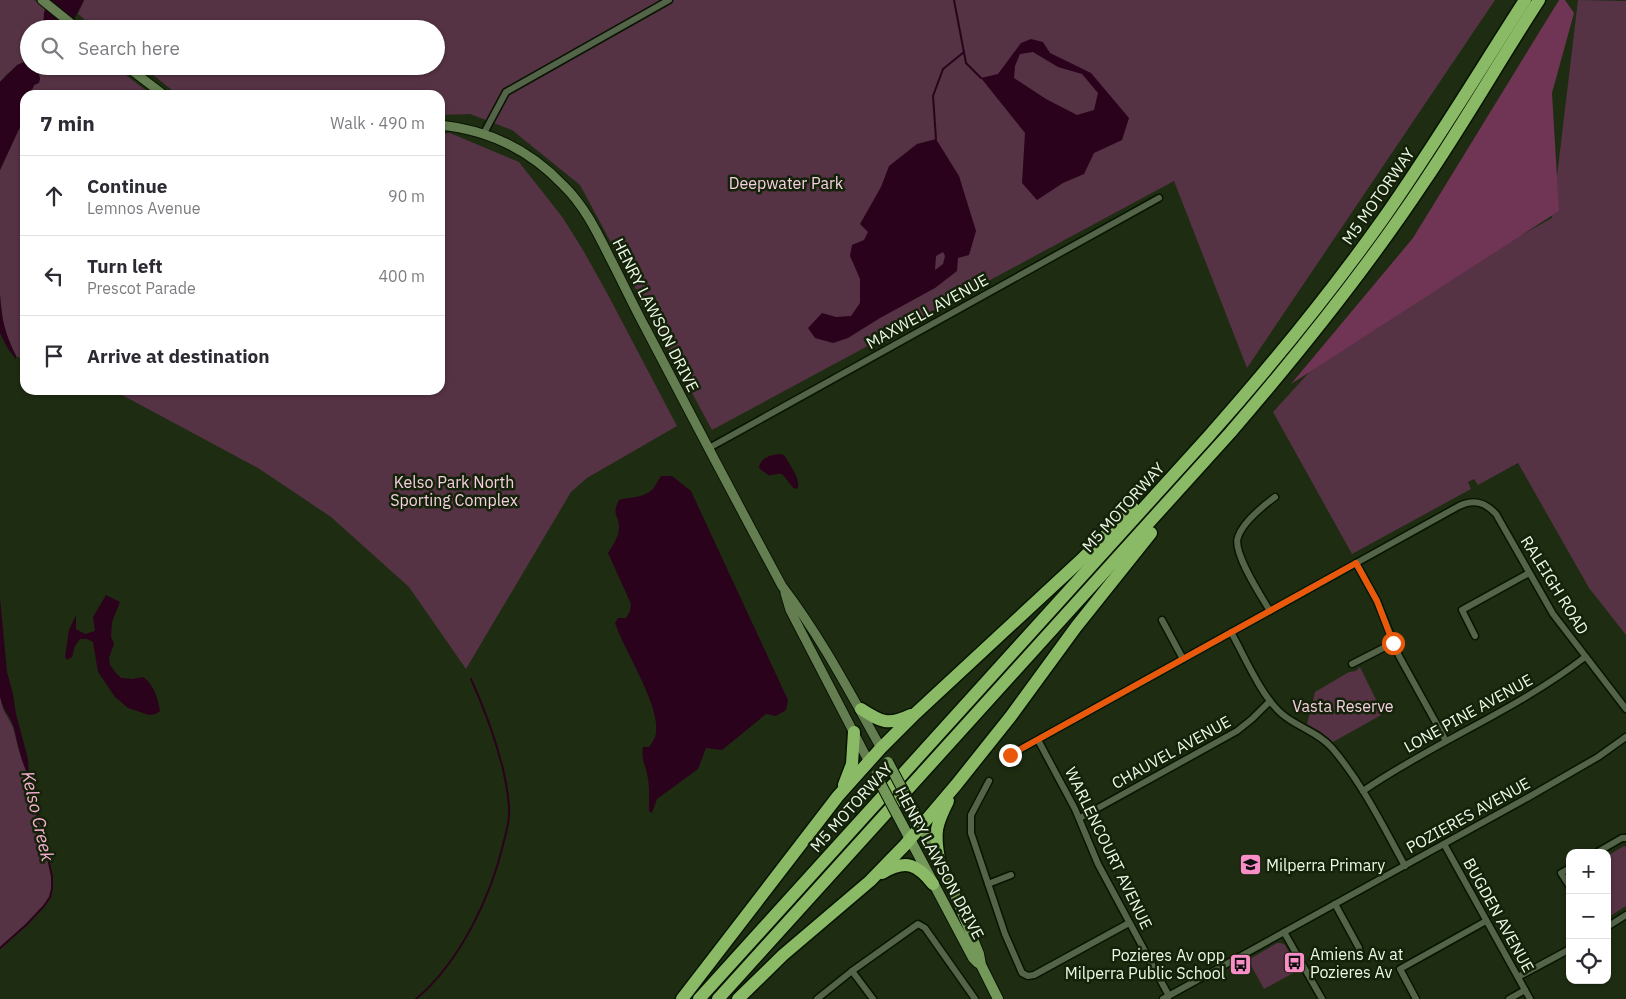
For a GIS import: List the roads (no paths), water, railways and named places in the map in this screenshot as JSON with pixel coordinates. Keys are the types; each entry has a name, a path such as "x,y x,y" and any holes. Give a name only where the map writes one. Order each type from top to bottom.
{"highway":[{"name":"M5 MOTORWAY","path":"718,999 1230,433 1341,299 1424,183 1464,122 1512,31 1525,0"},
{"name":"M5 MOTORWAY","path":"699,999 1239,402 1318,307 1383,220 1512,31 1539,0"},
{"path":"682,999 838,796 881,748 1086,555 1239,402"},
{"path":"738,999 783,955 870,881 956,785 1011,716 1076,627 1230,433"},
{"path":"860,709 886,722 900,720 916,713"},
{"path":"838,796 847,780 852,764 854,732"},
{"path":"939,859 936,827 956,785"},
{"path":"870,881 897,866 908,865 924,873 933,884"}],"main road":[{"path":"42,0 67,20"},
{"path":"138,75 157,90"},
{"name":"HENRY LAWSON DRIVE","path":"445,126 484,133 525,153 554,176 578,202 604,246 782,586 790,610 933,884 973,958 981,965"},
{"name":"HENRY LAWSON DRIVE","path":"782,586 805,616 860,709 914,811 961,907 979,954 981,965 998,999"}],"street":[{"path":"484,133 506,92 669,0"},
{"name":"MAXWELL AVENUE","path":"709,448 1159,198"},
{"path":"1270,611 1239,555 1236,543 1245,526 1261,508 1275,497"},
{"name":"RALEIGH ROAD","path":"1356,563 1459,506 1466,503 1479,502 1496,514 1553,614 1626,709"},
{"path":"1010,755 1356,563 1377,601 1393,643 1446,741"},
{"path":"1475,636 1460,607 1529,572"},
{"path":"1162,620 1183,659"},
{"path":"1231,632 1270,701 1284,715 1318,736 1330,746 1363,791 1405,866"},
{"path":"1352,664 1393,643"},
{"name":"LONE PINE AVENUE","path":"1363,791 1397,768 1546,684 1585,657"},
{"name":"CHAUVEL AVENUE","path":"1080,818 1237,731 1270,701"},
{"name":"POZIERES AVENUE","path":"1166,997 1578,769 1626,737"},
{"name":"WARLENCOURT AVENUE","path":"1038,740 1080,818 1098,864 1166,997"},
{"path":"989,781 973,810 970,828 988,884 1022,973 1028,976 1038,973 1129,923"},
{"path":"1603,849 1622,838 1626,838"},
{"name":"BUGDEN AVENUE","path":"1444,844 1530,999"},
{"path":"1566,870 1562,873 1566,880"},
{"path":"988,884 1011,875"},
{"path":"1335,904 1360,948 1361,958"},
{"path":"1611,924 1626,915"},
{"path":"1416,999 1400,969 1486,920"},
{"path":"817,999 915,924 921,924 975,999"},
{"path":"1284,932 1322,999"},
{"path":"1518,977 1566,951"},
{"path":"852,971 873,999"},
{"path":"1510,999 1525,990"}],"waterway":[{"path":"954,0 966,63 981,78"},
{"path":"936,139 933,96 943,69 964,52"},
{"path":"416,999 446,967 472,927 491,884 508,825 509,803 503,769 497,746 471,679"},
{"name":"Kelso Creek","path":"0,948 44,906 50,897 52,889 45,833 32,802 29,773"}],"place":[{"name":"Milperra Primary","path":"1250,865"},
{"name":"Amiens Av at Pozieres Av","path":"1294,963"},
{"name":"Pozieres Av opp Milperra Public School","path":"1241,964"}],"park label":[{"name":"Deepwater Park","path":"786,183"},
{"name":"Kelso Park North Sporting Complex","path":"454,491"},
{"name":"Vasta Reserve","path":"1343,706"}]}
